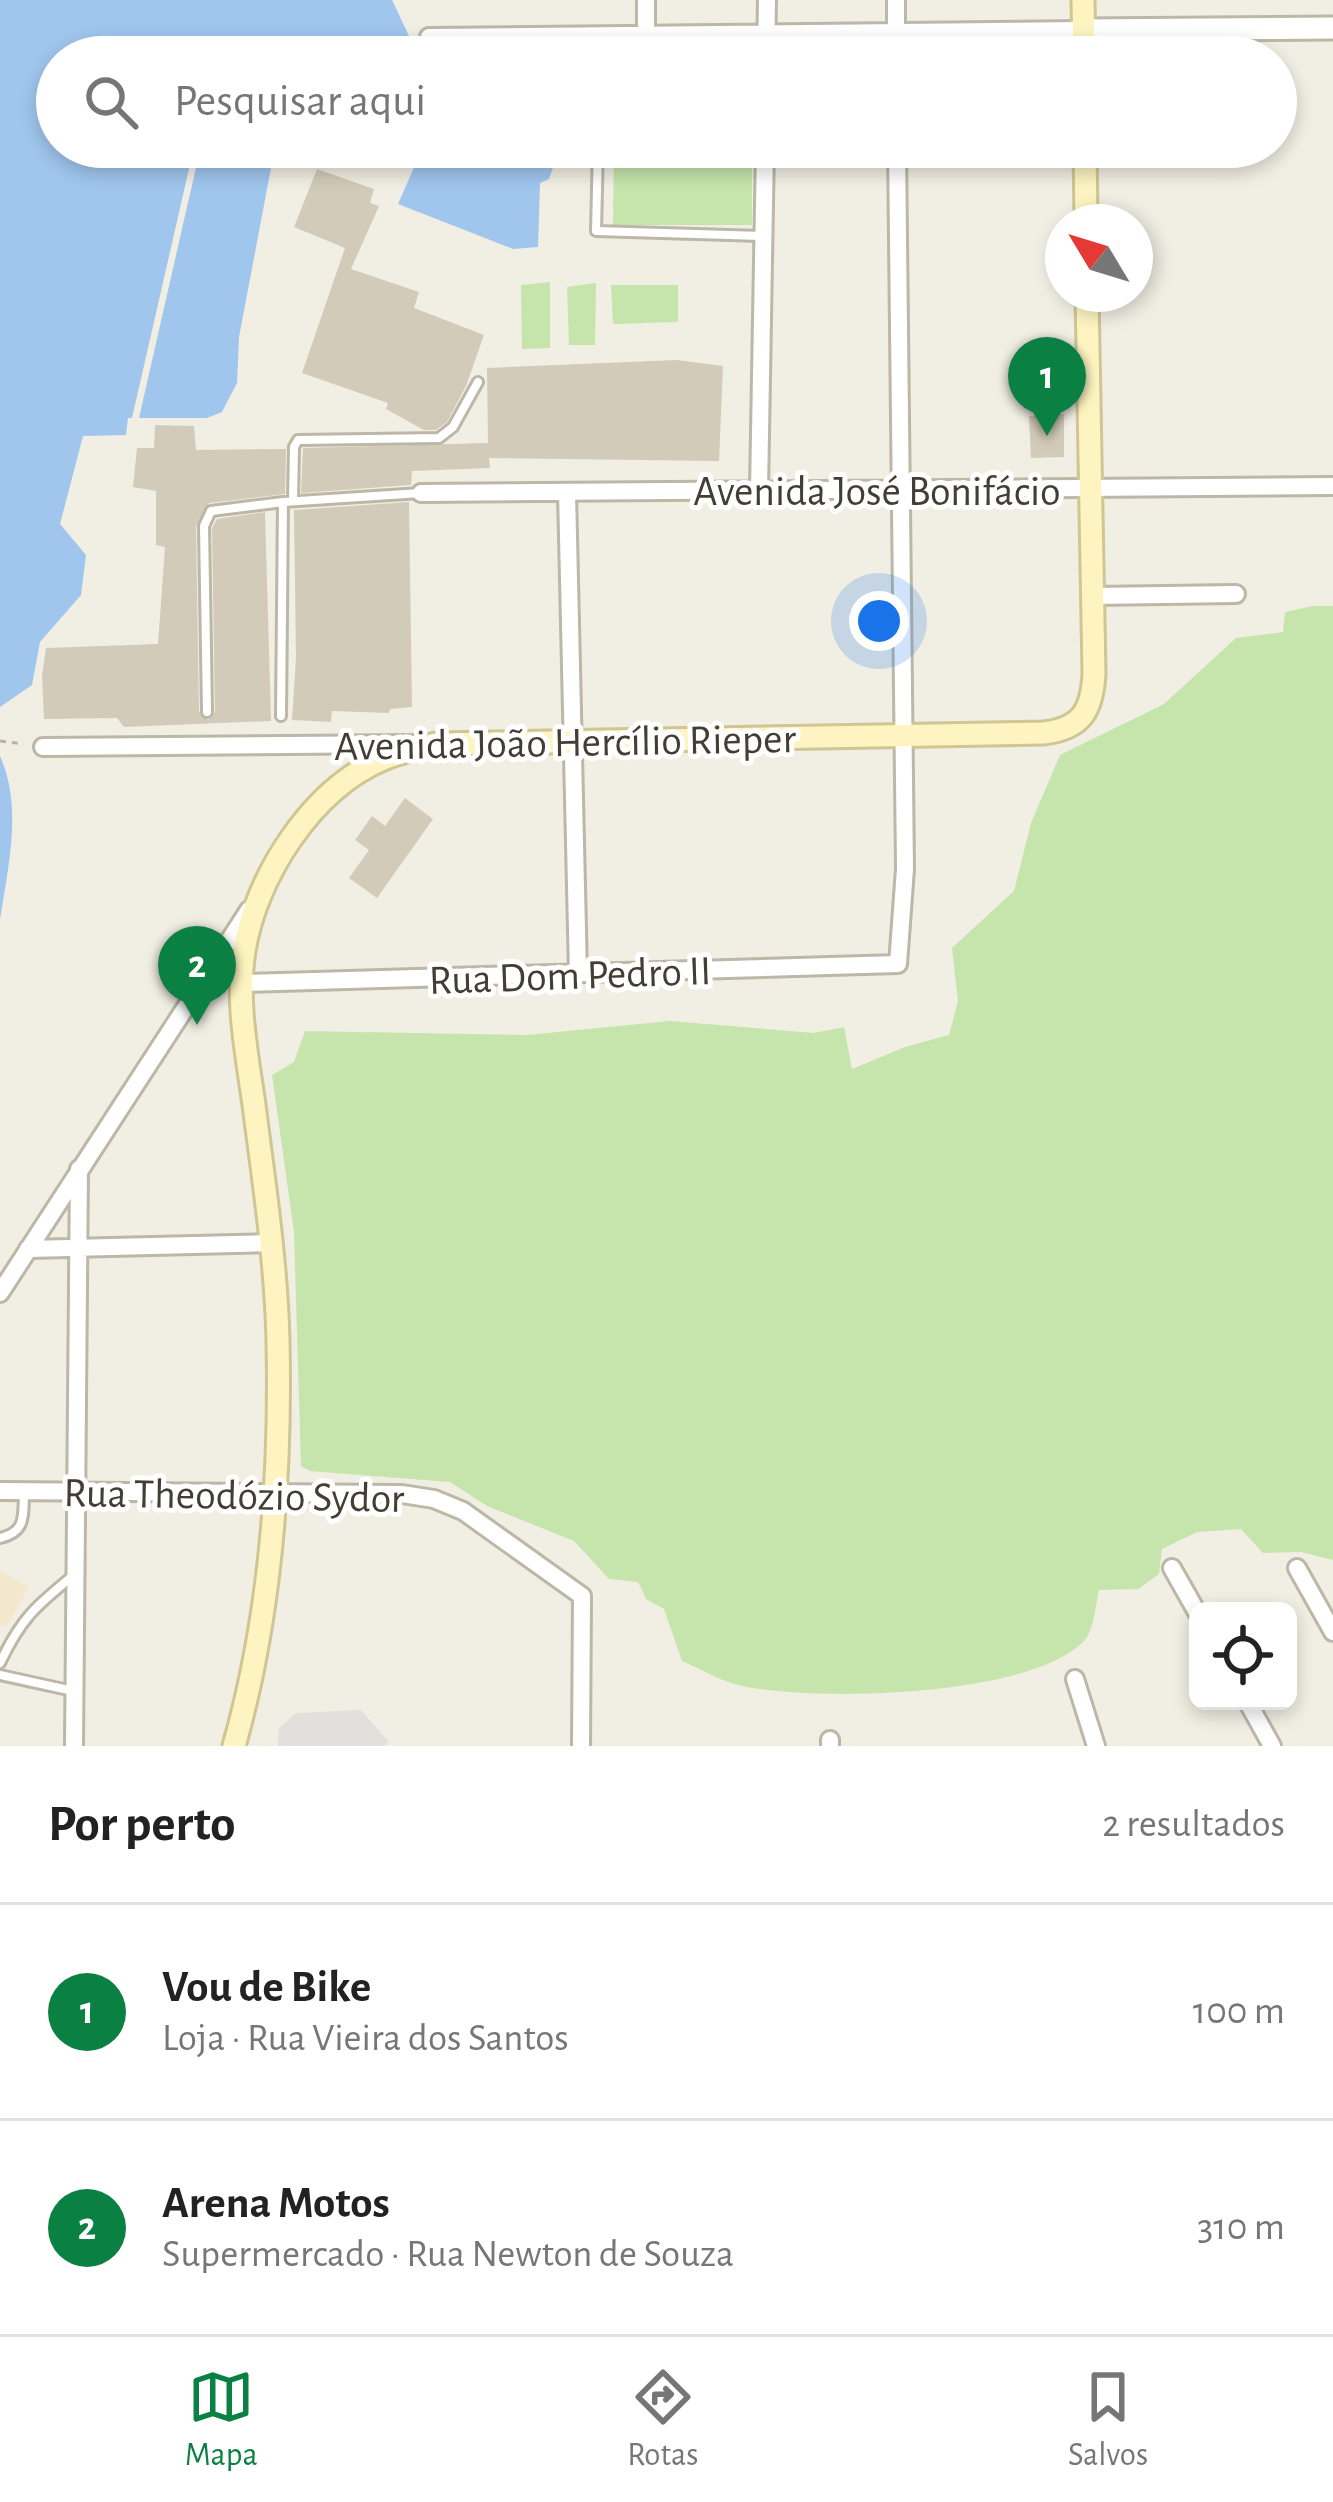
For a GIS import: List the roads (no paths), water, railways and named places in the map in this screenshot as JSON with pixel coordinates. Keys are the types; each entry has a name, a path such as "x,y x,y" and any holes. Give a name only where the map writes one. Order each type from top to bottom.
{"main road":[{"path":"1083,0 1083,36"},
{"path":"1085,168 1086,204"},
{"path":"1088,312 1093,596"},
{"name":"Avenida João Hercílio Rieper","path":"436,744 1061,731 1083,718 1093,694 1093,596"},
{"path":"234,1746 259,1634 275,1493 278,1383 272,1243 242,983 243,954 260,895 291,841 339,787 382,759 436,744"}],"street":[{"path":"646,0 646,34"},
{"path":"766,34 767,0"},
{"path":"896,0 896,36"},
{"path":"517,36 1333,28"},
{"path":"759,491 765,168"},
{"path":"897,168 903,735"},
{"name":"Avenida José Bonifácio","path":"421,494 1333,486"},
{"path":"567,492 578,974"},
{"path":"1093,596 1236,595"},
{"name":"Rua Dom Pedro II","path":"242,983 898,964 904,887 903,735"},
{"name":"Avenida João Hercílio Rieper","path":"44,747 436,744"},
{"path":"0,1293 260,895"},
{"path":"74,1746 80,1168"},
{"path":"28,1249 272,1243"},
{"name":"Rua Theodózio Sydor","path":"0,1491 401,1494 434,1499 463,1511 582,1596 581,1746"},
{"path":"1172,1568 1191,1602"},
{"path":"1298,1568 1333,1632"},
{"path":"1075,1678 1096,1746"},
{"path":"1252,1710 1272,1746"}],"lane":[{"path":"598,168 596,231 763,236"},
{"path":"281,716 288,501 298,440 439,438 453,427 478,382"},
{"path":"207,712 207,516 288,501 421,494"},
{"path":"0,1538 22,1527 25,1491"},
{"path":"0,1663 17,1626 76,1574"},
{"path":"0,1675 75,1691"}],"water":[{"path":"0,0 392,0 409,36 36,36 36,168 271,168 239,337 237,383 222,412 207,418 128,418 126,435 83,436 60,524 86,555 81,595 40,642 32,685 0,707"},
{"path":"414,168 553,168 549,179 540,183 538,247 513,249 398,204"},
{"path":"0,756 12,817 0,920"}],"place":[{"name":"Vou de Bike","path":"1047,436"},
{"name":"Arena Motos","path":"197,1025"}]}
